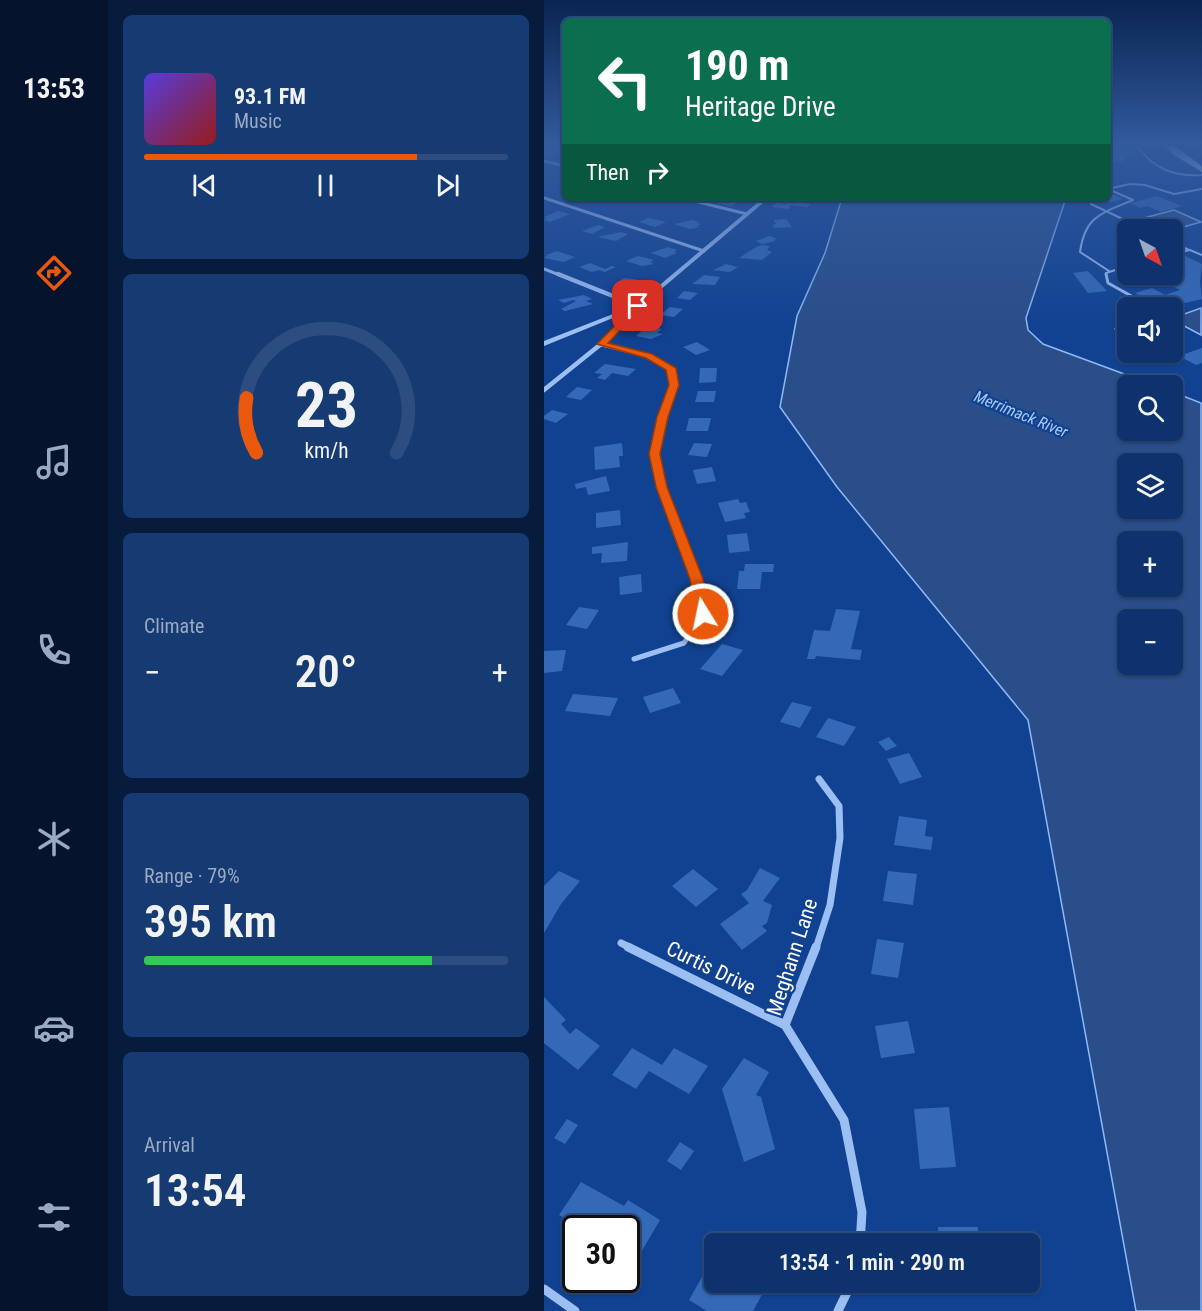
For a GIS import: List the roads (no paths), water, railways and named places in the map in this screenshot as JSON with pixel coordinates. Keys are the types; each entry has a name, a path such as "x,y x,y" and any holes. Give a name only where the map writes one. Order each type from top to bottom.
{"street":[{"path":"563,204 704,251"},
{"path":"707,204 747,214"},
{"path":"544,390 601,344 638,306 759,204"},
{"path":"544,269 638,306"},
{"path":"544,344 638,306"},
{"path":"601,344 649,356 671,368 674,385 654,454 661,487 696,579 703,614 684,643 634,659"},
{"name":"Meghann Lane","path":"819,779 839,806 840,838 830,905 808,971 785,1025 844,1120 862,1212 861,1233"},
{"name":"Curtis Drive","path":"621,943 785,1025"},
{"path":"544,1289 575,1311"},
{"path":"838,1311 847,1293"}],"lane":[{"path":"1091,204 1122,219"},
{"path":"1117,269 1109,271 1080,252 1085,226 1090,220 1122,204"},
{"path":"1183,247 1201,255"},
{"path":"1183,252 1190,250"},
{"path":"1109,271 1106,276 1108,283 1133,297"}],"water":[{"name":"Merrimack River","path":"840,204 1064,204 1026,318 1028,330 1043,344 1127,375 1117,375 1117,441 1183,441 1183,396 1201,403 1201,1311 1136,1311 1028,720 837,487 780,407 797,316 825,253"},
{"path":"1174,210 1201,222 1183,227 1183,219 1144,218"},
{"path":"1201,308 1201,335 1183,325 1183,314"}]}
